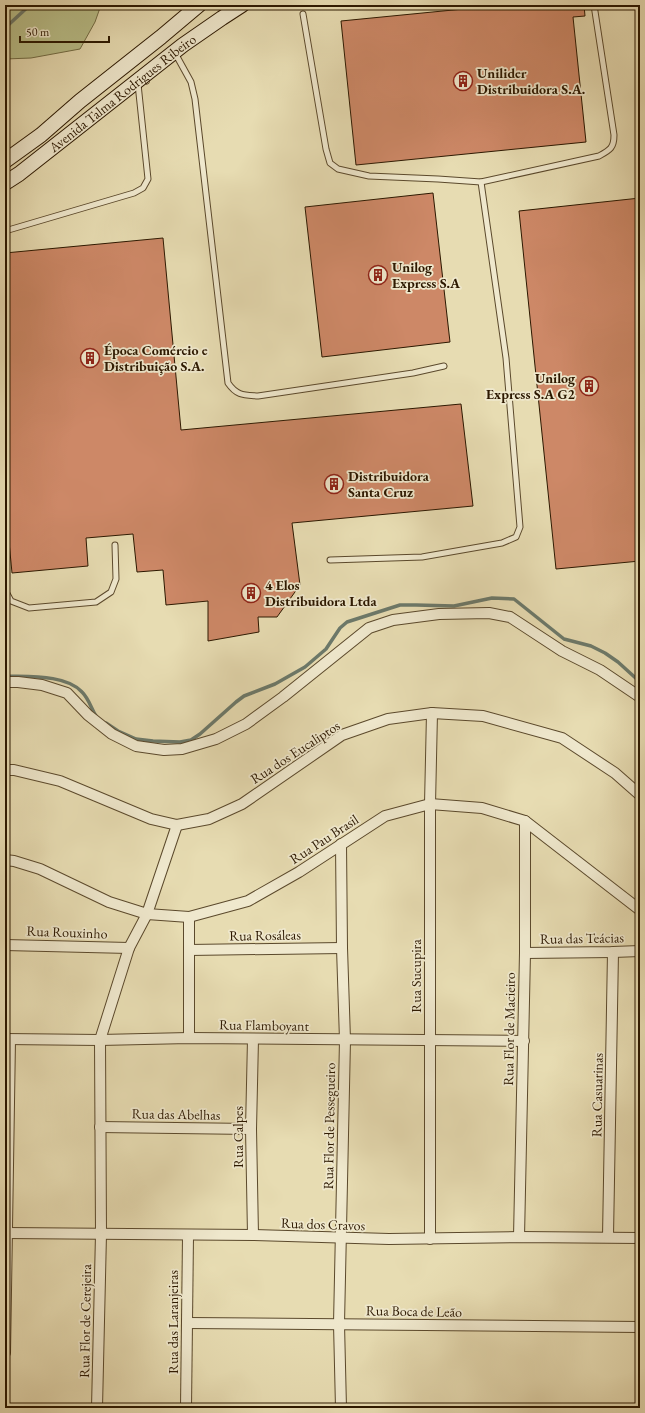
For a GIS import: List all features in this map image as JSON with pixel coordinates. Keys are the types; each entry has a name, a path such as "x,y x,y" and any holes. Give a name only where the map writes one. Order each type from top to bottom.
{"main road":[{"name":"Avenida Talma Rodrigues Ribeiro","path":"5,161 41,135 80,101 199,5"},
{"name":"Avenida Talma Rodrigues Ribeiro","path":"5,183 20,174 174,52 242,5"}],"street":[{"path":"5,682 18,682 42,686 67,693 88,715 112,734 136,746 164,750 182,749 216,739 246,724 283,697 369,628 393,620 439,614 490,613 510,617 562,651 600,670 640,697"},
{"name":"Rua dos Eucaliptos","path":"5,770 14,770 60,781 151,819 177,825 209,819 242,804 342,735 388,719 432,713 484,716 562,738 615,773 640,795"},
{"name":"Rua Sucupira","path":"430,1239 430,804 432,713"},
{"name":"Rua Pau Brasil","path":"5,860 14,861 40,869 109,902 147,914 189,917 248,901 299,872 385,816 430,804 482,808 525,821 640,910"},
{"name":"Rua Flor de Macieiro","path":"519,1236 524,1041 525,821"},
{"name":"Rua Flor de Cerejeira","path":"97,1408 101,1234 100,1040 129,948 147,914 177,825"},
{"name":"Rua Flor de Pessegueiro","path":"341,844 345,1040 339,1324 341,1408"},
{"path":"189,917 189,1038"},
{"name":"Rua Rouxinho","path":"5,945 129,948"},
{"name":"Rua Rosáleas","path":"189,950 342,948"},
{"name":"Rua das Teácias","path":"525,953 640,951"},
{"name":"Rua Casuarinas","path":"608,1237 613,952"},
{"name":"Rua Flamboyant","path":"7,1039 100,1040 189,1038 524,1041"},
{"path":"5,1353 7,1039"},
{"name":"Rua Calpes","path":"253,1039 251,1129 253,1235"},
{"name":"Rua das Abelhas","path":"100,1127 251,1129"},
{"name":"Rua dos Cravos","path":"6,1233 188,1236 253,1235 430,1239 519,1236 640,1238"},
{"name":"Rua das Laranjeiras","path":"186,1408 188,1236"},
{"name":"Rua Boca de Leão","path":"187,1323 640,1327"}],"lane":[{"path":"303,14 326,149 330,163 338,169 369,176 481,182 599,156 610,150 614,142 614,135 594,5"},
{"path":"174,52 191,82 195,99 228,383 232,389 240,394 258,396 413,373 444,366"},
{"path":"5,231 134,193 143,188 148,179 137,81"},
{"path":"330,560 422,557 502,543 516,537 520,527 506,358 481,182"},
{"path":"5,590 11,601 29,608 96,602 111,592 116,580 115,545"}],"green space":[{"path":"5,5 101,5 95,22 80,49 31,58 5,59"}],"building":[{"name":"Unilider Distribuidora S.A.","path":"504,5 584,5 585,16 573,17 586,142 356,165 341,21"},
{"name":"Unilog Express S.A","path":"433,193 450,342 322,357 305,207"},
{"name":"Unilog Express S.A G2","path":"640,198 640,561 556,569 519,211"},
{"name":"Época Comércio e Distribuição S.A.","path":"163,238 181,430 461,404 473,506 292,523 300,585 277,617 258,617 259,632 208,641 208,601 166,605 163,570 137,572 133,534 86,538 88,566 12,573 5,500 5,253"}],"waterway":[{"path":"5,28 30,5"},
{"path":"106,723 118,731 136,739 180,742 191,740 244,696 275,684 305,667 326,649 340,628 347,622 400,605 454,606 492,598 514,599 564,639 591,646 605,653 618,662 640,682"},
{"path":"5,676 46,678 66,682 75,686 82,692 96,716"}],"place":[{"name":"Unilider Distribuidora S.A.","path":"463,81"},
{"name":"Unilog Express S.A","path":"378,275"},
{"name":"Época Comércio e Distribuição S.A.","path":"90,358"},
{"name":"Unilog Express S.A G2","path":"589,386"},
{"name":"Distribuidora Santa Cruz","path":"334,484"},
{"name":"4 Elos Distribuidora Ltda","path":"251,593"}]}
